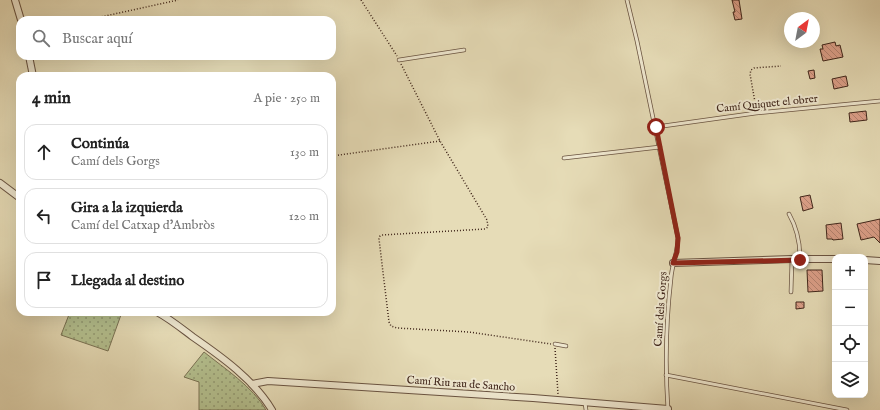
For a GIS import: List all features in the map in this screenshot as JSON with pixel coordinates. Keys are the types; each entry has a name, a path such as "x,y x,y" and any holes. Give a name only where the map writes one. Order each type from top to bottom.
{"street":[{"path":"15,0 19,16"},
{"path":"30,60 32,72"},
{"path":"0,183 16,195"},
{"path":"673,263 832,259"},
{"path":"868,260 880,261"},
{"path":"163,316 207,347 252,384 267,401 272,410"},
{"name":"Camí Riu rau de Sancho","path":"252,384 268,381 668,409"}],"lane":[{"name":"Camí dels Gorgs","path":"627,0 656,127 678,238 677,252 673,263 671,279 666,375 668,409"},
{"path":"399,60 464,50"},
{"name":"Camí Quiquet el obrer","path":"656,127 756,114 880,101"},
{"path":"564,158 660,147"},
{"path":"789,214 795,226 800,244 800,260"},
{"path":"791,292 792,259"},
{"path":"555,344 566,346"},
{"path":"666,375 847,410"},
{"path":"585,403 586,410"}],"path":[{"path":"105,16 178,0"},
{"path":"361,0 399,60 440,141 487,220 488,227 485,229 380,236 379,239 389,322 391,326 397,328 469,332 555,344 558,401"},
{"path":"756,114 750,72 754,68 781,66"},
{"path":"336,155 440,141"}],"green space":[{"path":"68,316 121,316 108,351 61,335"},
{"path":"204,352 254,393 266,410 199,410 199,382 184,377"}],"building":[{"path":"732,0 739,0 742,19 735,20"},
{"path":"835,42 836,46 840,45 843,57 823,61 820,49 823,49 822,45"},
{"path":"814,70 815,78 810,79 808,71"},
{"path":"846,76 848,86 834,89 832,79"},
{"path":"866,111 867,120 850,122 849,113"},
{"path":"810,195 813,208 803,211 800,197"},
{"path":"880,219 880,243 874,237 861,240 857,224"},
{"path":"841,223 843,239 827,239 826,225"},
{"path":"807,270 822,270 823,291 808,292"},
{"path":"796,302 804,302 804,308 796,309"}],"route":[{"path":"656,127 678,238 677,252 673,263 800,260"}]}
